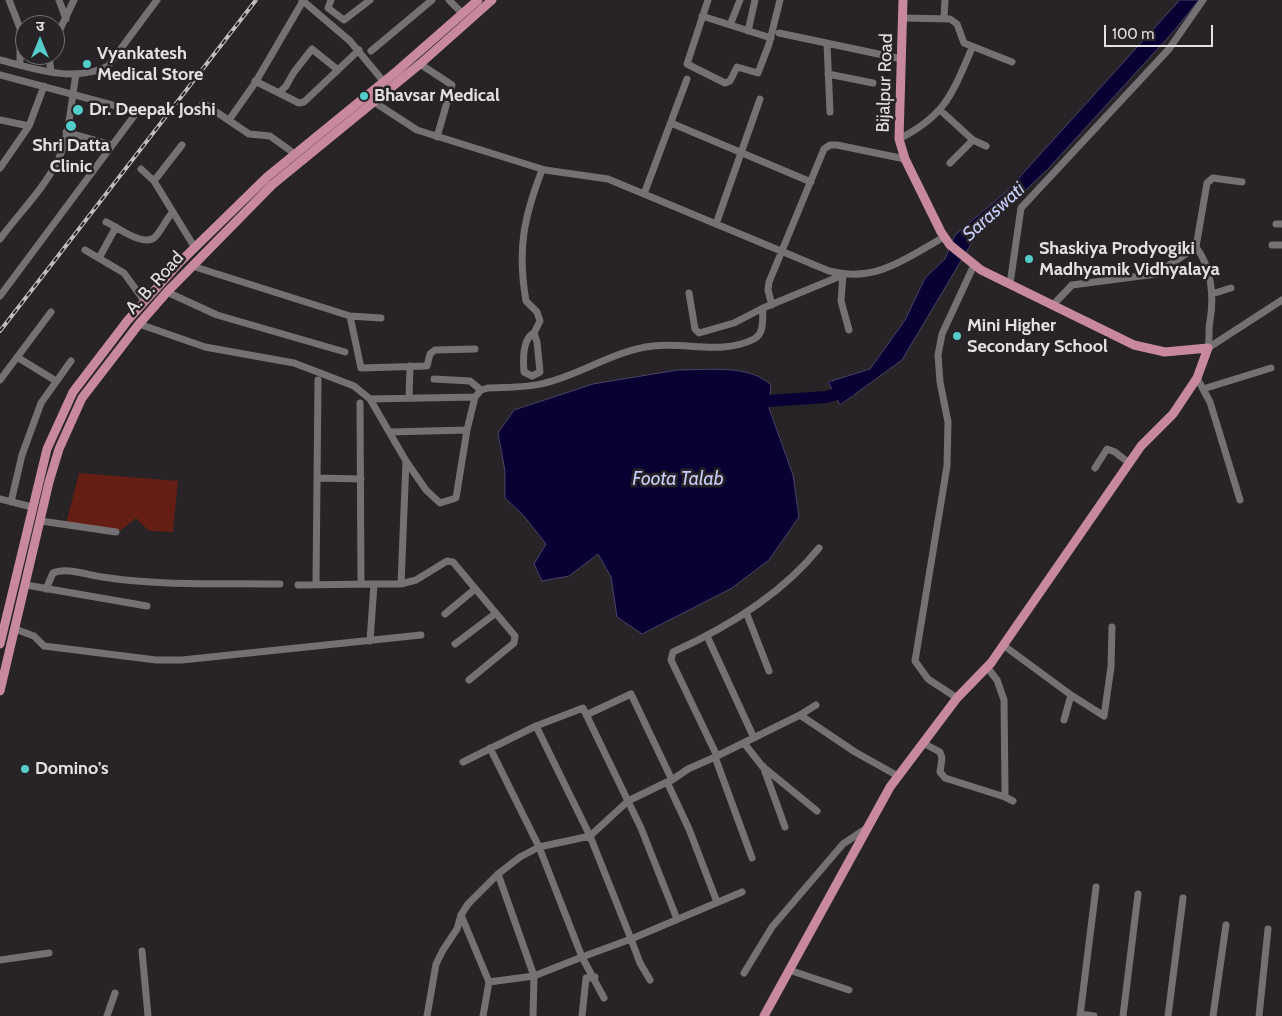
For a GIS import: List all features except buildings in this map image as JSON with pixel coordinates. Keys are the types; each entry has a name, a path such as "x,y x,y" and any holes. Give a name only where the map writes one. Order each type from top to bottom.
{"main road":[{"name":"A. B. Road","path":"0,644 47,449 73,392 128,320 195,248 267,177 384,82 478,0"},
{"name":"A. B. Road","path":"0,690 59,448 74,413 88,390 139,324 192,266 272,185 420,64 492,0"},
{"name":"Bijalpur Road","path":"903,0 899,139 905,159 944,237 950,245 972,263 1010,284 1134,345 1166,352 1208,348"},
{"path":"764,1016 898,776 957,698 987,667 1141,446 1173,414 1197,378 1208,348"},
{"path":"0,614 8,606 20,609"},
{"path":"4,627 15,629"},
{"path":"0,650 10,652"}],"street":[{"path":"9,0 20,28 20,66"},
{"path":"59,0 66,19"},
{"path":"66,19 74,0"},
{"path":"0,60 20,66 76,75 97,71 108,66 157,0"},
{"path":"229,120 255,81 303,0 359,50 384,82"},
{"path":"331,0 328,8 344,20 370,0"},
{"path":"371,51 432,0"},
{"path":"449,0 462,13"},
{"path":"708,0 686,64 725,83 730,81 737,67 758,74 771,38 780,0"},
{"path":"730,25 740,0"},
{"path":"748,31 755,0"},
{"path":"944,18 945,0"},
{"path":"1010,284 1021,208 1169,49 1203,0"},
{"path":"702,16 771,38"},
{"path":"903,18 944,18 955,21 962,40 972,48 1012,62"},
{"path":"779,34 902,59"},
{"path":"827,43 830,112"},
{"path":"899,139 924,126 950,98 972,48"},
{"path":"280,92 312,49 338,70"},
{"path":"255,81 300,103 304,102 359,50"},
{"path":"420,64 452,84 437,136"},
{"path":"50,65 51,72"},
{"path":"828,74 873,83"},
{"path":"0,75 133,112 132,118 0,296"},
{"path":"0,239 44,182 59,158 66,132 76,75"},
{"path":"644,194 688,80"},
{"path":"0,168 29,126 44,86"},
{"path":"716,224 760,99"},
{"path":"374,102 417,130 542,170 608,179 782,252 843,275"},
{"path":"203,103 252,135 270,136 295,154"},
{"path":"940,110 973,140 986,146"},
{"path":"0,120 29,126"},
{"path":"671,123 811,182"},
{"path":"66,132 112,145"},
{"path":"950,164 973,140"},
{"path":"154,181 182,145"},
{"path":"772,304 768,286 824,149 830,145 905,159"},
{"path":"141,168 154,181 195,248"},
{"path":"534,333 540,368 537,375 532,376 524,372 525,342 534,333 540,321 539,316 526,301 523,233 527,209 542,170"},
{"path":"1208,348 1212,294 1204,258 1196,247 1206,183 1213,178 1242,182"},
{"path":"106,222 116,226 132,237 150,240 155,237 172,213"},
{"path":"99,258 116,226"},
{"path":"689,293 695,329 699,332 734,323 772,304 843,275 870,273 892,267 944,237"},
{"path":"1272,245 1282,245"},
{"path":"1053,305 1072,285 1156,274 1196,247"},
{"path":"85,250 124,273 145,302"},
{"path":"957,698 928,679 916,661 946,466 948,422 940,382 938,355 942,334 972,263"},
{"path":"192,266 350,316 381,318"},
{"path":"843,275 842,301 848,330"},
{"path":"1212,294 1231,288"},
{"path":"168,292 217,315 345,352"},
{"path":"1208,348 1282,300"},
{"path":"434,379 466,380 481,390 544,384 620,354 651,346 710,347 744,343 758,336 761,332 763,308"},
{"path":"0,380 50,312"},
{"path":"350,316 361,368 427,366 430,354 435,350 475,349"},
{"path":"139,324 205,347 294,363 354,386 370,399 406,461 433,498 440,503 456,498 467,430 476,397 481,390"},
{"path":"17,357 56,381"},
{"path":"12,502 25,446 41,404 72,361"},
{"path":"409,398 410,366"},
{"path":"1203,389 1272,368"},
{"path":"1197,378 1210,402 1240,500"},
{"path":"316,584 318,380"},
{"path":"370,399 476,397"},
{"path":"360,403 361,584"},
{"path":"390,432 467,430"},
{"path":"1095,468 1107,449 1115,452 1129,463"},
{"path":"401,584 406,461"},
{"path":"317,478 360,479"},
{"path":"0,499 32,507"},
{"path":"40,521 116,532"},
{"path":"752,858 716,757 671,660 673,652 707,636 746,612 802,568 819,548"},
{"path":"298,585 401,584 416,580 446,561 453,562 496,612 516,640 468,680"},
{"path":"46,589 53,573 63,571 108,578 184,583 280,584"},
{"path":"370,641 374,584"},
{"path":"26,585 147,606"},
{"path":"445,614 475,588"},
{"path":"455,644 496,612"},
{"path":"746,612 770,671"},
{"path":"1003,645 1071,695 1104,716 1110,667 1112,627"},
{"path":"15,629 31,634 44,646 156,660 182,660 421,635"},
{"path":"707,636 754,738"},
{"path":"987,667 997,680 1004,700 1005,797"},
{"path":"586,714 631,694 689,829 717,902"},
{"path":"1064,720 1071,695"},
{"path":"427,1016 436,964 456,929 460,915 468,904 498,874 520,857 539,847 590,836 628,801 669,781 688,769 800,715 816,705"},
{"path":"463,762 536,726 583,708 628,801 677,918"},
{"path":"800,715 855,752 898,776"},
{"path":"536,726 590,836 640,963 650,980"},
{"path":"744,743 762,766 817,811"},
{"path":"923,743 942,755 940,772 945,778 1013,801"},
{"path":"490,748 539,847 582,957 595,977 604,998"},
{"path":"762,766 785,827"},
{"path":"744,973 772,928 843,844 868,828"},
{"path":"498,874 534,976 533,1016"},
{"path":"1094,1016 1080,1015 1096,887"},
{"path":"489,982 534,976 631,939 742,892"},
{"path":"1123,1016 1138,894"},
{"path":"1168,1016 1183,898"},
{"path":"460,915 489,982 483,1016"},
{"path":"1213,1016 1226,925"},
{"path":"1259,1016 1268,929"},
{"path":"142,951 148,1016"},
{"path":"0,960 49,953"},
{"path":"789,970 848,990"},
{"path":"582,1016 586,978 595,977"},
{"path":"107,1016 114,993"}],"shaded area":[{"path":"79,473 178,481 173,532 149,531 136,518 121,530 66,524"}],"water":[{"path":"1180,0 1199,0 1173,32 1048,169 974,239 902,360 840,405 828,382 870,369 905,320 925,278 945,259 955,235 1006,192"},
{"name":"Foota Talab","path":"714,369 740,371 762,378 771,385 769,408 793,475 799,517 769,560 732,588 642,634 617,617 611,577 598,554 569,576 542,581 534,564 546,544 524,516 505,498 505,471 498,433 514,410 593,384 678,370"}],"waterway":[{"name":"Saraswati","path":"768,401 826,397 849,391"}],"railway":[{"path":"0,331 256,0"}],"place":[{"name":"Vyankatesh Medical Store","path":"87,64"},
{"name":"Bhavsar Medical","path":"364,96"},
{"name":"Dr. Deepak Joshi","path":"78,110"},
{"name":"Shri Datta Clinic","path":"71,126"},
{"name":"Shaskiya Prodyogiki Madhyamik Vidhyalaya","path":"1029,259"},
{"name":"Mini Higher Secondary School","path":"957,336"},
{"name":"Domino's","path":"25,769"}]}
